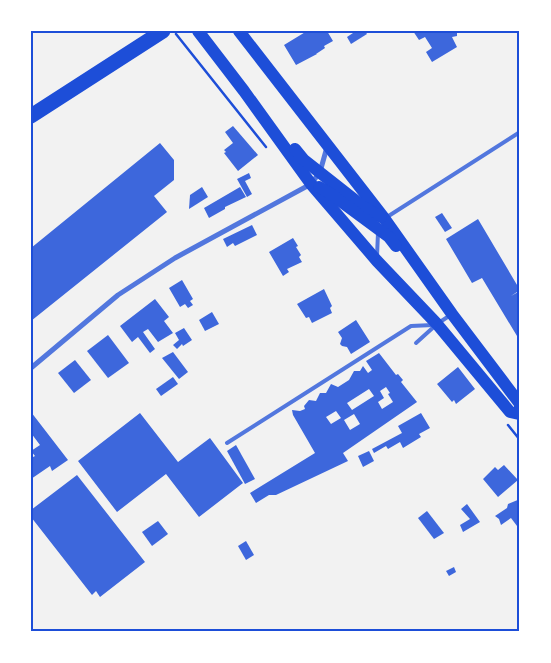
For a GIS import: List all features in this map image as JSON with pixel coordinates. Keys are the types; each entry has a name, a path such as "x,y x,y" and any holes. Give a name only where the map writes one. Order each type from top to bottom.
{"highway":[{"path":"31,116 163,31"}],"main road":[{"path":"198,31 311,184 378,261 437,324 510,412 520,414 520,404 419,268 407,260 389,238 375,215 304,160 244,91"},
{"path":"239,31 327,144 381,224"},
{"path":"311,184 381,224"}],"street":[{"path":"31,368 118,295 175,258 311,184 320,172 327,144"}],"lane":[{"path":"378,261 377,238 381,224 407,202 520,132"},
{"path":"416,343 437,324 452,314"},
{"path":"226,443 411,326 437,324"}],"building":[{"path":"307,31 327,31 333,41 324,46 325,48 317,54 296,65 284,45"},
{"path":"356,31 365,31 367,34 351,44 347,37"},
{"path":"413,31 454,31 457,33 457,36 452,37 457,47 432,62 426,52 432,48 425,37 419,40"},
{"path":"233,126 258,155 238,171 224,153 226,152 224,150 233,143 225,132"},
{"path":"160,143 174,160 174,180 154,196 167,212 31,321 31,248"},
{"path":"249,173 251,178 245,181 252,194 247,197 237,179"},
{"path":"202,187 208,197 189,209 190,195"},
{"path":"240,187 246,197 225,207 225,209 209,218 204,208"},
{"path":"442,213 452,228 445,232 435,217"},
{"path":"478,219 520,290 511,296 520,291 520,341 482,278 472,283 446,239"},
{"path":"252,225 257,235 235,246 233,243 227,247 223,239"},
{"path":"293,238 298,246 296,247 301,255 299,257 302,262 287,269 289,272 283,276 269,252"},
{"path":"182,280 193,299 190,301 193,305 188,308 185,304 180,307 169,288"},
{"path":"324,289 332,306 330,308 332,313 312,323 309,317 306,318 297,304"},
{"path":"155,299 169,317 164,321 173,333 158,342 148,329 143,332 155,349 150,353 138,337 132,342 120,326"},
{"path":"212,312 219,324 205,331 199,320"},
{"path":"356,320 370,342 351,354 347,347 340,344 342,338 338,332"},
{"path":"184,328 192,340 183,346 182,344 177,349 173,345 179,340 175,333"},
{"path":"108,335 129,363 108,378 87,351"},
{"path":"173,352 188,372 179,379 162,358"},
{"path":"379,353 396,375 398,374 403,380 401,382 417,402 343,453 348,461 276,495 269,495 256,503 250,493 315,453 292,410 300,411 305,409 304,406 309,400 316,401 320,393 326,393 331,384 338,387 349,380 354,371 360,371 363,366 368,373 372,370 366,361","holes":["386,387 393,402 382,409 378,402 384,398 380,391","369,389 374,396 352,410 347,403","336,411 341,418 331,424 326,417","354,414 360,424 350,430 344,420"]},
{"path":"75,360 91,380 74,393 58,373"},
{"path":"458,367 475,389 456,404 454,400 452,402 437,384"},
{"path":"173,377 178,384 161,396 156,389"},
{"path":"31,412 68,460 52,471 50,466 31,479 31,458 35,456 31,451 40,445 31,433"},
{"path":"140,413 178,462 210,438 243,483 199,517 166,474 117,512 78,461"},
{"path":"421,413 430,428 419,434 421,437 403,448 400,442 388,449 386,446 374,453 372,449 402,433 398,426"},
{"path":"236,445 255,479 245,484 227,451"},
{"path":"369,451 374,461 363,467 358,456"},
{"path":"504,465 518,480 498,497 483,479 495,467 498,470"},
{"path":"77,475 145,562 100,597 96,591 92,595 31,517 31,510"},
{"path":"520,499 520,525 517,526 511,518 501,525 499,519 495,516 507,508 508,504"},
{"path":"467,504 480,522 463,532 460,525 470,519 461,509"},
{"path":"427,511 444,533 434,539 418,518"},
{"path":"158,521 168,534 152,546 142,532"},
{"path":"246,541 254,555 246,560 238,546"},
{"path":"454,567 456,572 449,576 446,571"}]}
